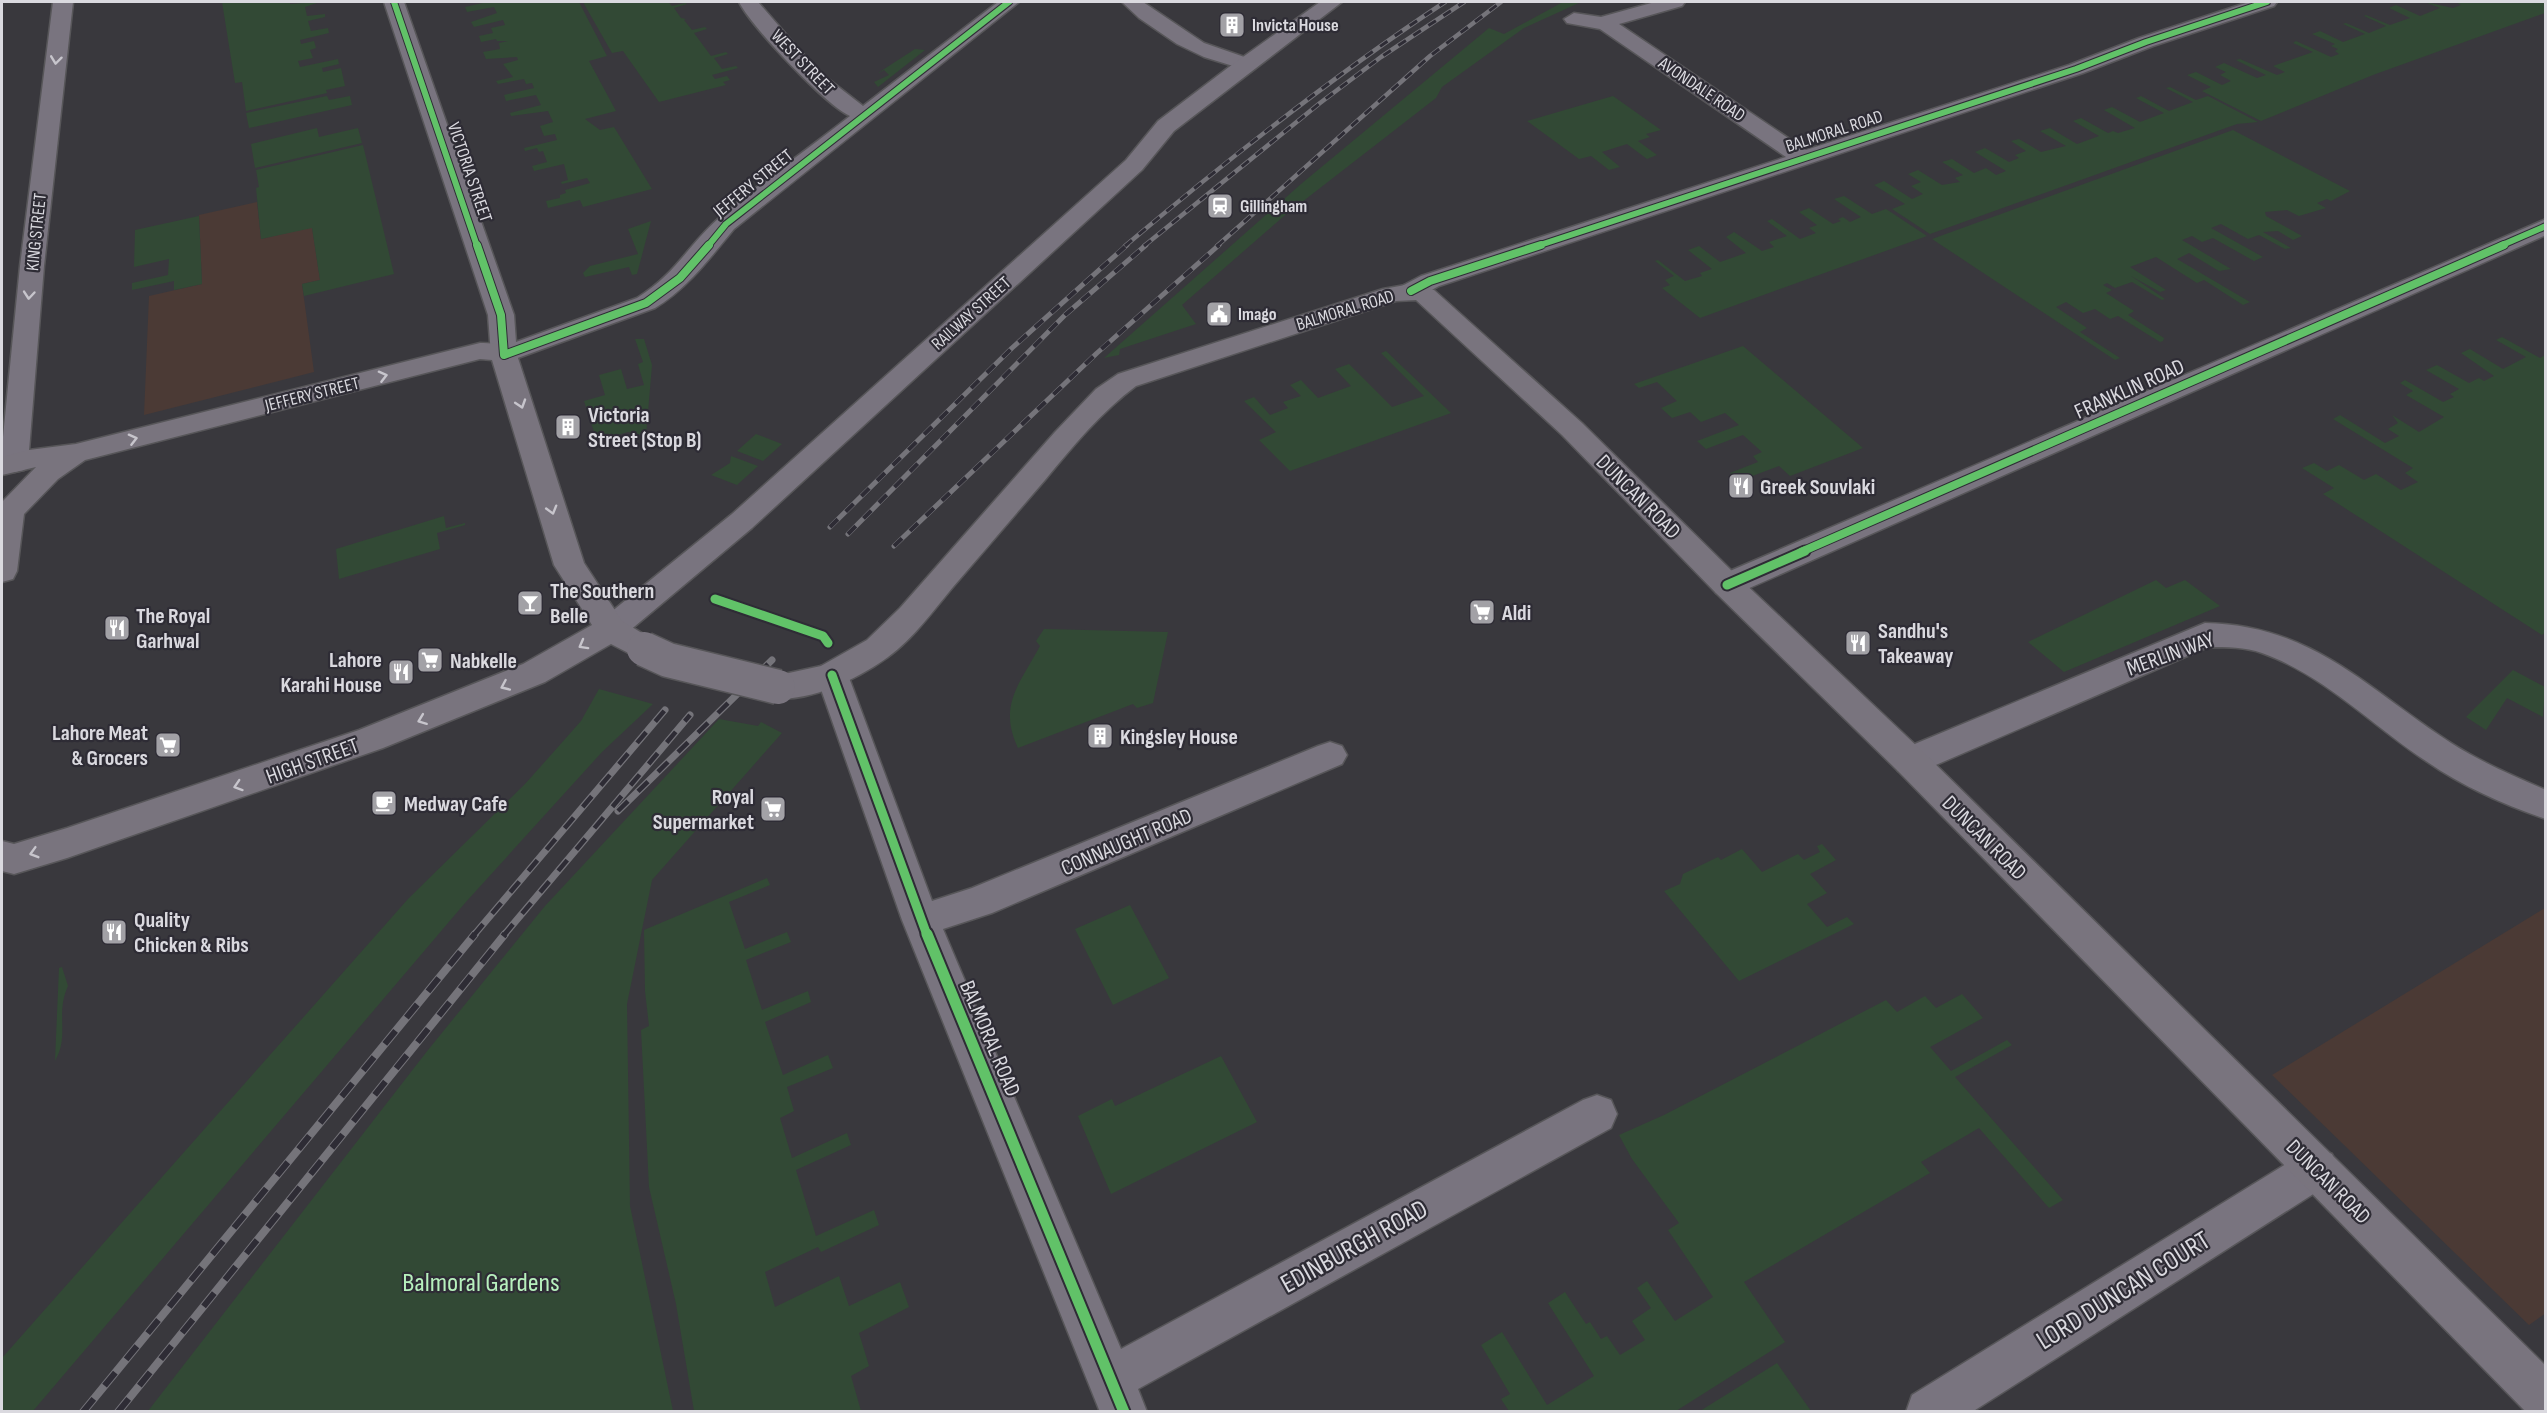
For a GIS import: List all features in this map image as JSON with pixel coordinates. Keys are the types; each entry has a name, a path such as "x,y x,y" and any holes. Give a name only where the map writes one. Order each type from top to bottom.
{"main road":[{"name":"BALMORAL ROAD","path":"611,629 644,649 668,660 778,687 798,685 832,675 878,648 911,616 1065,438 1106,395 1127,380 1392,294 1411,291"},
{"name":"DUNCAN ROAD","path":"1411,291 1425,295 1572,429 1727,585 1910,762 2546,1399"},
{"name":"JEFFERY STREET","path":"8,464 76,453 480,351 492,351 504,355"},
{"name":"VICTORIA STREET","path":"504,355 569,566 611,629"},
{"path":"2,571 6,510 48,472 76,453"},
{"name":"HIGH STREET","path":"2,856 14,858 67,843 371,739 534,673 611,629"}],"street":[{"name":"KING STREET","path":"8,464 63,2"},
{"name":"VICTORIA STREET","path":"394,2 501,315 504,355"},
{"name":"WEST STREET","path":"748,2 811,75 823,81 846,108 865,114"},
{"name":"JEFFERY STREET","path":"504,355 646,303 666,292 689,271 726,224 1009,2"},
{"path":"1131,2 1179,39 1187,52 1201,63 1238,69"},
{"name":"RAILWAY STREET","path":"611,629 677,572 742,521 1134,165 1166,126 1238,69 1332,2"},
{"path":"1574,19 1610,21 1675,2"},
{"name":"BALMORAL ROAD","path":"1411,291 1430,280 2076,69 2267,2"},
{"path":"2203,6 2223,16"},
{"name":"AVONDALE ROAD","path":"1610,21 1609,27 1803,158"},
{"name":"FRANKLIN ROAD","path":"1727,585 2546,226"},
{"name":"MERLIN WAY","path":"1910,762 2205,635 2234,635 2268,642 2301,656 2441,754 2490,781 2546,805"},
{"name":"BALMORAL ROAD","path":"832,675 921,920 1118,1395"},
{"name":"CONNAUGHT ROAD","path":"921,920 979,902 1330,755"},
{"name":"EDINBURGH ROAD","path":"1118,1395 1597,1114"},
{"name":"LORD DUNCAN COURT","path":"1929,1412 2317,1168"}],"shaded area":[{"path":"257,202 261,239 312,227 320,280 302,284 314,372 144,415 149,296 202,284 199,215"},
{"path":"2545,908 2546,1313 2529,1325 2272,1075"}],"green space":[{"path":"222,2 290,2 290,4 320,2 305,7 307,16 325,14 325,17 308,21 311,31 328,28 329,33 300,40 301,44 314,41 316,48 310,50 313,58 298,61 300,67 338,59 339,64 322,68 323,72 341,68 345,86 326,90 327,93 246,111 242,82 235,83"},
{"path":"487,2 579,2 607,56 589,61 616,111 585,119 600,130 614,127 652,189 583,207 580,200 548,208 546,201 560,198 560,195 566,193 565,190 590,183 587,178 562,184 561,182 568,180 564,164 534,171 532,166 547,162 543,151 539,152 537,148 525,151 524,148 557,140 555,134 544,136 540,126 553,122 548,111 511,116 510,113 541,105 536,95 506,101 504,95 534,88 532,83 526,84 524,79 498,84 496,81 513,77 503,64 518,60 517,57 486,59 483,52 500,49 499,43 508,41 497,41 496,39 481,42 479,36 493,33 491,28 505,25 503,20 474,27 471,22 497,13 494,7 467,12 465,7"},
{"path":"583,2 668,2 672,6 685,3 687,4 674,8 681,18 686,19 684,20 692,30 705,27 707,29 694,33 711,56 726,52 728,54 714,58 722,69 736,66 738,68 712,75 715,79 727,76 730,80 723,82 726,85 659,102 623,51 612,53"},
{"path":"1563,2 1581,2 1524,28 1442,87 1436,98 1284,216 1182,305 1196,324 1120,349 1119,355 1104,358 1301,184 1489,28 1504,34"},
{"path":"2425,2 2453,8 2461,5 2456,2 2545,2 2545,13 2373,75 2261,121 2202,91 2211,87 2187,75 2196,72 2222,85 2231,81 2220,75 2226,72 2215,67 2224,63 2257,78 2266,75 2236,60 2240,59 2277,75 2285,72 2273,66 2313,52 2293,43 2296,41 2331,57 2339,54 2335,51 2338,49 2331,46 2335,44 2312,34 2320,31 2343,42 2365,34 2343,24 2346,23 2369,33 2386,26 2364,16 2366,15 2390,25 2410,18 2389,8 2396,5 2420,16 2440,8"},
{"path":"915,49 925,50 878,87 874,82 889,75 884,70 878,73"},
{"path":"2170,87 2196,100 2208,96 2258,122 2237,124 1930,234 1892,209 1905,204 1874,185 1884,181 1912,199 1923,194 1911,186 1921,182 1908,174 1918,170 1942,185 1960,182 1955,178 1963,175 1942,162 1952,159 1974,173 1986,168 1996,175 2006,171 1975,152 1985,148 2009,162 2019,158 2015,155 2026,151 2011,141 2019,139 2041,152 2066,146 2040,131 2050,128 2077,144 2099,136 2073,121 2081,118 2108,133 2113,131 2118,133 2135,128 2104,110 2112,107 2140,122 2164,113 2136,98 2141,96 2169,111 2193,102 2166,88"},
{"path":"327,96 329,100 350,96 352,105 249,128 246,113"},
{"path":"1613,96 1661,130 1646,134 1650,137 1638,141 1657,155 1647,159 1627,144 1602,152 1620,167 1609,170 1591,156 1579,159 1527,121"},
{"path":"317,128 319,137 358,128 362,143 255,168 251,144"},
{"path":"2233,130 2350,191 2331,201 2327,199 2317,203 2326,208 2299,216 2287,210 2265,212 2266,216 2302,236 2293,240 2278,231 2263,232 2291,248 2285,249 2259,235 2248,239 2221,224 2211,228 2263,257 2254,261 2213,238 2202,242 2192,236 2182,240 2231,269 2219,271 2189,253 2177,259 2250,302 2243,305 2204,280 2197,283 2156,257 2130,267 2166,290 2160,292 2131,276 2165,299 2162,300 2132,282 2115,288 2107,283 2103,285 2112,290 2106,293 2134,311 2128,315 2164,338 2163,341 2160,342 2118,316 2110,319 2095,309 2083,313 2066,302 2056,307 2087,328 2080,332 2120,358 2115,360 1932,239"},
{"path":"363,145 394,274 304,296 302,284 320,280 312,228 261,239 256,170"},
{"path":"1844,196 1872,214 1886,209 1927,236 1700,318 1662,288 1670,285 1665,280 1674,276 1655,261 1658,260 1685,281 1702,276 1700,273 1712,269 1688,250 1699,246 1720,262 1746,253 1726,237 1734,232 1762,251 1774,247 1769,242 1787,236 1767,221 1772,219 1800,239 1816,233 1809,228 1817,225 1799,212 1809,208 1833,224 1841,221 1838,219 1843,217 1850,222 1861,217 1834,199"},
{"path":"199,216 202,284 174,290 174,281 132,290 132,283 168,275 169,259 134,267 135,230"},
{"path":"651,221 637,274 632,275 629,267 585,277 583,273 590,266 638,254 628,229"},
{"path":"2502,337 2540,358 2545,355 2546,632 2542,635 2323,494 2334,488 2302,468 2314,463 2327,471 2339,465 2364,480 2376,474 2401,490 2418,482 2405,473 2413,468 2333,419 2340,415 2385,443 2399,436 2388,429 2398,423 2392,415 2419,432 2444,417 2406,395 2413,391 2400,383 2405,380 2443,402 2454,397 2450,394 2459,389 2426,370 2437,365 2469,383 2479,378 2484,381 2494,376 2461,353 2470,349 2503,369 2526,357 2496,340"},
{"path":"635,339 644,339 652,365 646,436 628,432 597,441 584,401 605,395 599,375 621,369 627,389 644,385 638,364 643,362"},
{"path":"1743,346 1863,448 1790,476 1779,466 1739,481 1730,473 1758,462 1753,456 1762,452 1743,435 1706,449 1697,441 1739,425 1725,413 1701,422 1690,412 1672,418 1661,408 1677,401 1657,382 1639,388 1634,384"},
{"path":"1386,351 1451,413 1290,471 1259,440 1276,432 1244,401 1254,397 1270,415 1288,408 1283,402 1301,396 1290,385 1301,380 1318,398 1351,386 1335,369 1349,364 1392,407 1424,396 1381,353"},
{"path":"756,434 782,444 763,461 737,451"},
{"path":"731,456 758,466 737,485 711,475 730,463"},
{"path":"444,516 446,528 465,523 465,525 437,533 440,549 339,579 336,549"},
{"path":"2156,580 2166,588 2185,580 2220,606 2064,672 2028,642"},
{"path":"1044,629 1168,632 1153,703 1137,708 1133,704 1018,748 1012,733 1011,707 1019,684 1040,646 1036,641"},
{"path":"2513,670 2545,687 2543,717 2507,698 2486,730 2466,717"},
{"path":"599,689 653,704 602,752 465,903 33,1411 2,1411 2,1358 408,899 525,784 581,721"},
{"name":"Balmoral Gardens","path":"719,719 758,726 761,722 782,733 652,880 627,1004 630,1206 673,1411 148,1411 428,1050 545,906"},
{"path":"1822,844 1836,860 1810,874 1827,893 1807,904 1827,927 1847,917 1854,924 1739,981 1664,891 1680,884 1683,874 1718,857 1721,860 1742,849 1762,872 1798,854 1804,860 1820,852 1817,846"},
{"path":"767,878 770,885 729,902 745,949 787,932 791,942 746,960 762,1010 808,991 811,1002 765,1022 783,1075 828,1055 833,1068 787,1087 794,1111 780,1118 792,1158 847,1133 851,1145 796,1170 816,1236 874,1210 879,1225 821,1252 818,1247 765,1272 775,1307 839,1276 849,1306 900,1282 909,1307 859,1333 869,1366 851,1376 861,1411 694,1411 676,1304 649,1187 641,1030 649,1026 645,991 644,930"},
{"path":"1130,905 1169,978 1113,1005 1075,929"},
{"path":"62,967 68,986 64,996 62,1042 55,1061 59,968"},
{"path":"1962,994 1983,1018 1930,1047 1951,1071 2007,1040 2012,1045 1955,1077 2063,1200 2049,1208 1979,1128 1921,1162 1930,1173 1744,1282 1785,1342 1676,1411 1509,1411 1501,1399 1510,1394 1481,1345 1502,1332 1547,1405 1594,1376 1548,1303 1565,1292 1586,1324 1590,1322 1601,1339 1607,1336 1620,1355 1645,1340 1632,1321 1651,1308 1637,1288 1647,1281 1675,1321 1713,1297 1668,1230 1679,1223 1632,1159 1619,1135 1664,1115 1886,1000 1897,1012 1925,996 1936,1008"},
{"path":"1221,1056 1257,1122 1111,1194 1078,1116 1112,1099 1115,1106"},
{"path":"1777,1363 1811,1411 1700,1411"}],"railway":[{"path":"1125,246 1282,119 1362,59 1445,2"},
{"path":"1144,246 1320,103 1381,57 1464,2"},
{"path":"1217,246 1430,56 1501,2"},
{"path":"830,527 1012,348 1127,245"},
{"path":"848,534 1065,315 1146,245"},
{"path":"894,546 1097,353 1219,245"},
{"path":"618,811 772,660"},
{"path":"474,935 665,710"},
{"path":"504,935 690,715"},
{"path":"83,1412 475,934"},
{"path":"118,1412 505,934"}],"cycle path":[{"path":"394,2 501,315 504,355 646,303 670,287 726,224 1009,2"},
{"path":"1411,291 1430,281 2076,69 2146,42 2267,2"},
{"path":"1727,585 2546,226"},
{"path":"715,599 823,636 828,643"},
{"path":"832,675 921,920 1124,1412"}],"place":[{"name":"Invicta House","path":"1232,25"},
{"name":"Gillingham","path":"1220,206"},
{"name":"Imago","path":"1219,314"},
{"name":"Victoria Street (Stop B)","path":"568,427"},
{"name":"Greek Souvlaki","path":"1741,486"},
{"name":"The Southern Belle","path":"530,603"},
{"name":"Aldi","path":"1482,612"},
{"name":"The Royal Garhwal","path":"117,628"},
{"name":"Sandhu's Takeaway","path":"1858,643"},
{"name":"Nabkelle","path":"430,660"},
{"name":"Lahore Karahi House","path":"401,672"},
{"name":"Kingsley House","path":"1100,736"},
{"name":"Lahore Meat & Grocers","path":"168,745"},
{"name":"Medway Cafe","path":"384,803"},
{"name":"Royal Supermarket","path":"773,809"},
{"name":"Quality Chicken & Ribs","path":"114,932"}]}
